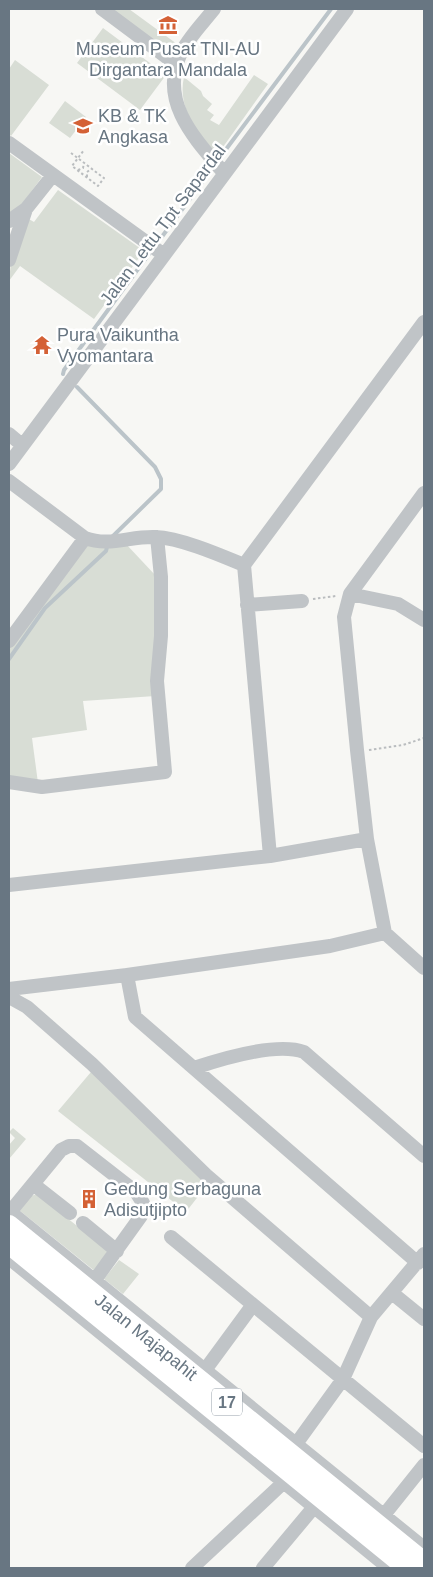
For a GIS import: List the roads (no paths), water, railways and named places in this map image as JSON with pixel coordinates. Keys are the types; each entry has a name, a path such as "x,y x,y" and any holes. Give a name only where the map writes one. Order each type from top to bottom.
{"highway":[{"name":"Jalan Majapahit","path":"9,1216 424,1562"},
{"name":"Jalan Majapahit","path":"9,1244 318,1503 407,1568"}],"street":[{"path":"102,9 177,65"},
{"path":"214,9 184,48 177,65 175,92 178,109 192,135 224,174"},
{"name":"Jalan Lettu Tpt Sapardal","path":"9,464 347,9"},
{"path":"9,143 164,255"},
{"path":"9,221 26,208 53,175"},
{"path":"9,260 26,208"},
{"path":"270,856 244,565 424,322"},
{"path":"9,434 22,445"},
{"path":"9,481 86,538 110,543 137,538 157,537 208,550 244,565"},
{"path":"424,493 350,594 344,617 367,839 385,933 424,968"},
{"path":"9,782 42,787 165,772 157,681 161,636 162,577 157,537"},
{"path":"9,641 86,538"},
{"path":"350,594 398,604 424,620"},
{"path":"247,605 302,601"},
{"path":"9,884 270,856 367,839"},
{"path":"9,989 127,976 330,946 385,933"},
{"path":"127,976 135,1017 421,1258 371,1317 343,1379 296,1444"},
{"path":"9,997 27,1007 85,1057 206,1175 371,1317"},
{"path":"194,1068 241,1055 295,1049 304,1052 424,1156"},
{"path":"95,1280 143,1212 143,1203 136,1192 73,1145 61,1150 9,1216 95,1280 148,1331 205,1370 424,1548"},
{"path":"34,1184 70,1214"},
{"path":"83,1223 117,1251"},
{"path":"171,1237 252,1306 424,1446"},
{"path":"9,1258 284,1482 318,1503 389,1568"},
{"path":"392,1293 424,1319"},
{"path":"205,1370 252,1306"},
{"path":"384,1516 424,1465"},
{"path":"192,1568 284,1482"},
{"path":"263,1568 318,1503"}],"waterway":[{"path":"221,156 331,9"},
{"path":"161,238 209,173"},
{"path":"63,374 64,370 149,254"},
{"path":"77,387 155,467 161,479 161,489 113,536"},
{"path":"9,659 45,608 106,551 107,547"}],"place":[{"name":"Museum Pusat TNI-AU Dirgantara Mandala","path":"168,25"},
{"name":"KB & TK Angkasa","path":"83,126"},
{"name":"Pura Vaikuntha Vyomantara","path":"42,345"},
{"name":"Gedung Serbaguna Adisutjipto","path":"89,1199"}]}
